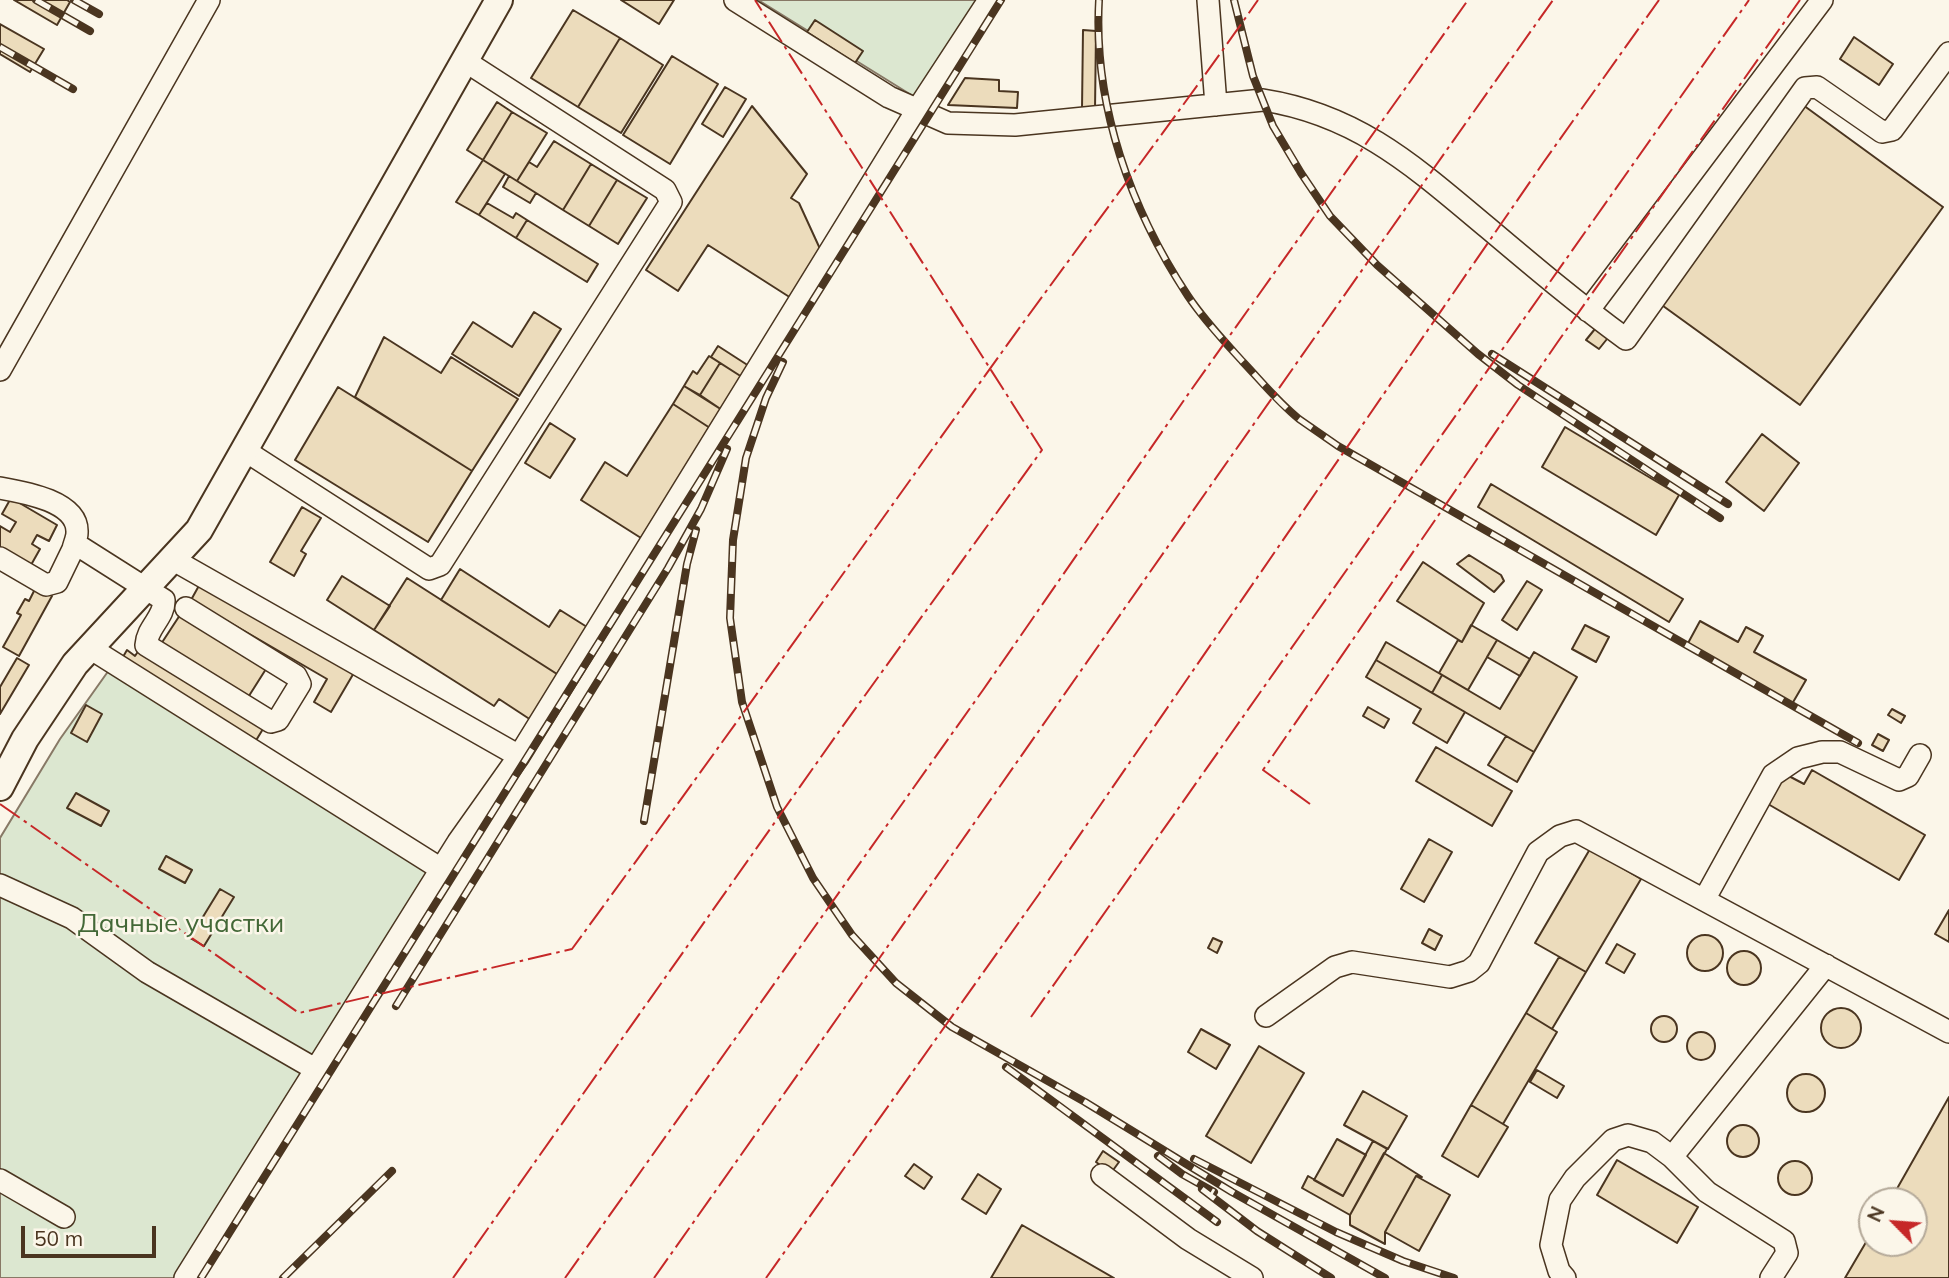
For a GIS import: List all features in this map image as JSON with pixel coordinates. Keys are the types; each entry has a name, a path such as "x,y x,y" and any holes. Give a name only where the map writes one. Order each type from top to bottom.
{"main road":[{"path":"0,786 25,739 75,664 199,530 499,0"}],"lane":[{"path":"0,370 209,0"},
{"path":"734,0 889,97 948,123 1005,125 1130,115 1263,100 1297,105 1360,131 1408,161 1588,311 1626,339 1805,88 1817,87 1882,132 1892,130 1949,53"},
{"path":"185,1278 441,869 519,756 917,110 989,0"},
{"path":"1208,0 1216,105"},
{"path":"1588,311 1822,0"},
{"path":"244,450 429,569 440,565 671,202 665,190 465,61"},
{"path":"0,488 32,494 61,506 72,517 78,530 73,549 57,582 46,585 0,558"},
{"path":"73,549 82,548 163,600 164,609 147,634 146,645 271,722 278,720 300,684 296,676 186,608"},
{"path":"172,559 519,756"},
{"path":"90,648 441,869"},
{"path":"1704,900 1773,775 1798,758 1822,752 1840,752 1899,780 1908,776 1920,755"},
{"path":"1266,1016 1335,967 1352,962 1450,977 1469,971 1479,963 1538,852 1559,836 1576,831 1949,1032"},
{"path":"0,886 72,918 147,972 315,1069"},
{"path":"1672,1157 1826,965"},
{"path":"1564,1278 1551,1245 1560,1200 1575,1178 1612,1140 1628,1135 1652,1142 1672,1157 1707,1192 1784,1241 1787,1253 1771,1278"},
{"path":"1102,1175 1188,1239 1252,1278"},
{"path":"0,1180 64,1217"}],"green space":[{"path":"758,0 982,0 921,101"},
{"name":"Дачные участки","path":"114,663 432,869 175,1278 0,1278 0,838 60,739"}],"building":[{"path":"14,0 67,0 70,2 57,25"},
{"path":"621,0 674,0 659,24"},
{"path":"573,10 620,38 578,107 531,78"},
{"path":"815,20 863,51 855,63 807,32"},
{"path":"0,24 44,49 30,72 0,54"},
{"path":"1083,30 1096,31 1095,110 1082,109"},
{"path":"1854,37 1893,64 1879,85 1840,59"},
{"path":"620,38 663,65 621,133 578,107"},
{"path":"672,56 718,84 670,164 623,135"},
{"path":"965,78 999,80 999,91 1018,92 1017,108 948,105"},
{"path":"725,87 746,99 723,137 702,124"},
{"path":"497,102 512,112 483,160 467,150"},
{"path":"1803,105 1943,207 1800,405 1659,303"},
{"path":"752,106 807,174 791,198 799,203 821,251 791,298 708,245 678,291 646,270"},
{"path":"512,112 547,133 517,181 483,160"},
{"path":"554,141 591,164 563,210 517,181 529,162 537,167"},
{"path":"483,160 505,174 479,215 456,202"},
{"path":"591,164 617,180 589,226 563,210"},
{"path":"509,176 536,193 530,203 503,187"},
{"path":"617,180 647,198 618,244 589,226"},
{"path":"487,203 513,218 516,213 527,220 516,238 479,215"},
{"path":"527,220 598,264 587,282 516,238"},
{"path":"534,312 561,329 519,396 452,354 473,322 512,347"},
{"path":"1599,324 1611,334 1599,349 1586,340"},
{"path":"384,337 441,373 451,357 518,399 472,471 355,397"},
{"path":"718,346 749,366 742,377 711,357"},
{"path":"709,356 720,363 700,395 684,386 693,371 697,374"},
{"path":"720,363 742,377 722,410 700,395"},
{"path":"684,386 722,410 710,428 673,404"},
{"path":"338,387 472,471 428,542 295,460"},
{"path":"673,404 710,428 641,538 581,500 605,462 627,476"},
{"path":"550,423 575,439 550,478 525,463"},
{"path":"1565,427 1679,495 1656,535 1542,467"},
{"path":"1762,434 1799,463 1764,511 1726,482"},
{"path":"1491,484 1683,599 1669,622 1478,507"},
{"path":"11,498 57,525 49,541 37,535 32,544 40,549 31,565 0,547 0,526 10,532 16,522 2,514"},
{"path":"302,507 321,518 301,551 306,554 294,576 270,562"},
{"path":"1469,555 1501,575 1504,581 1494,592 1457,564"},
{"path":"1423,562 1484,603 1462,642 1397,601"},
{"path":"460,569 549,627 560,610 587,627 557,674 441,600"},
{"path":"342,576 390,606 374,630 327,600"},
{"path":"407,578 560,676 531,720 499,699 494,706 374,630"},
{"path":"1527,581 1542,590 1517,630 1502,620"},
{"path":"201,582 355,671 331,712 314,702 327,679 191,600"},
{"path":"36,587 52,596 19,656 3,647 21,615 17,613 25,599 29,601"},
{"path":"180,615 266,669 247,699 161,644"},
{"path":"1700,621 1738,642 1746,627 1763,636 1754,652 1806,680 1792,704 1687,645"},
{"path":"1471,625 1497,640 1468,690 1439,673 1458,640 1462,642"},
{"path":"1585,625 1609,637 1596,662 1572,649"},
{"path":"1497,640 1530,659 1520,676 1487,657"},
{"path":"1386,642 1442,675 1432,693 1376,660"},
{"path":"127,650 135,656 139,650 263,729 252,747 120,662"},
{"path":"1534,652 1577,677 1534,752 1432,693 1442,675 1500,709"},
{"path":"17,658 29,665 0,714 0,687"},
{"path":"1376,660 1465,712 1447,743 1413,723 1421,709 1366,677"},
{"path":"86,705 102,714 87,742 71,733"},
{"path":"1368,707 1389,719 1384,728 1363,716"},
{"path":"1892,709 1905,716 1901,723 1888,715"},
{"path":"1878,734 1889,740 1883,751 1872,745"},
{"path":"1506,736 1534,752 1517,782 1488,765"},
{"path":"1436,747 1512,791 1492,826 1416,781"},
{"path":"1812,770 1925,835 1899,880 1768,804 1785,774 1804,784"},
{"path":"76,793 109,811 101,826 67,808"},
{"path":"1429,839 1452,852 1424,902 1401,889"},
{"path":"1590,849 1641,879 1586,972 1535,943"},
{"path":"166,856 192,870 185,883 159,869"},
{"path":"220,889 234,897 204,946 190,938"},
{"path":"1949,910 1949,942 1935,934"},
{"path":"1429,929 1442,936 1435,950 1422,943"},
{"path":"1705,935 1718,940 1723,953 1718,966 1705,971 1692,966 1687,953 1692,940"},
{"path":"1213,938 1222,942 1217,953 1208,948"},
{"path":"1617,944 1635,954 1624,973 1606,963"},
{"path":"1744,951 1756,956 1761,968 1756,980 1744,985 1732,980 1727,968 1732,956"},
{"path":"1559,957 1586,972 1552,1029 1526,1013"},
{"path":"1841,1008 1849,1009 1855,1014 1860,1020 1860,1036 1855,1042 1849,1047 1841,1048 1833,1047 1827,1042 1822,1036 1821,1028 1822,1020 1827,1014 1833,1009"},
{"path":"1526,1013 1557,1032 1503,1124 1471,1105"},
{"path":"1664,1016 1673,1020 1677,1029 1673,1038 1664,1042 1655,1038 1651,1029 1655,1020"},
{"path":"1201,1029 1230,1045 1216,1069 1188,1052"},
{"path":"1701,1032 1711,1036 1715,1046 1711,1056 1701,1060 1691,1056 1687,1046 1691,1036"},
{"path":"1259,1046 1304,1073 1251,1163 1206,1136"},
{"path":"1537,1070 1564,1086 1557,1098 1530,1082"},
{"path":"1806,1074 1819,1080 1825,1093 1819,1106 1806,1112 1793,1106 1787,1093 1793,1080"},
{"path":"1363,1091 1407,1116 1388,1149 1344,1125"},
{"path":"1949,1097 1949,1278 1845,1278 1858,1256 1928,1257 1928,1187 1898,1187"},
{"path":"1471,1105 1508,1127 1478,1177 1442,1156"},
{"path":"1743,1125 1754,1130 1759,1141 1754,1152 1743,1157 1732,1152 1727,1141 1732,1130"},
{"path":"1337,1139 1366,1155 1343,1196 1314,1180"},
{"path":"1373,1141 1387,1149 1350,1215 1302,1188 1308,1176 1343,1196"},
{"path":"1103,1151 1119,1162 1111,1173 1096,1162"},
{"path":"1384,1153 1422,1177 1416,1176 1385,1232 1385,1244 1350,1225 1350,1215"},
{"path":"1617,1160 1698,1207 1677,1243 1597,1195"},
{"path":"1795,1161 1807,1166 1812,1178 1807,1190 1795,1195 1783,1190 1778,1178 1783,1166"},
{"path":"914,1164 932,1177 924,1189 905,1176"},
{"path":"978,1174 1001,1189 986,1214 962,1199"},
{"path":"1416,1176 1450,1195 1419,1251 1385,1232"},
{"path":"1022,1225 1114,1278 991,1278"}],"railway":[{"path":"36,0 90,31"},
{"path":"74,0 99,14"},
{"path":"201,1278 1001,0"},
{"path":"1099,0 1102,78 1109,117 1133,192 1149,228 1188,296 1284,406 1338,446 1858,743"},
{"path":"1234,0 1253,76 1273,126 1330,216 1377,265 1478,354 1518,385 1720,518"},
{"path":"0,47 73,89"},
{"path":"1492,354 1728,504"},
{"path":"783,362 766,398 746,458 733,540 730,618 742,702 777,807 813,878 852,935 896,983 952,1027 1085,1102 1232,1192 1385,1278"},
{"path":"396,1006 668,568 701,509 727,449"},
{"path":"644,821 687,564 696,530"},
{"path":"1006,1067 1217,1222"},
{"path":"1158,1156 1182,1174 1214,1192"},
{"path":"1194,1159 1336,1232 1403,1261 1454,1278"},
{"path":"283,1278 392,1171"},
{"path":"1202,1189 1257,1231 1331,1278"}],"power":[{"path":"453,1278 840,730 1042,450 755,0"},
{"path":"0,804 299,1013 572,949 1258,0"},
{"path":"565,1278 1468,0"},
{"path":"654,1278 1553,0"},
{"path":"766,1278 1039,894 1543,163 1659,0"},
{"path":"1031,1017 1749,0"},
{"path":"1310,804 1263,770 1557,343 1800,0"}]}
